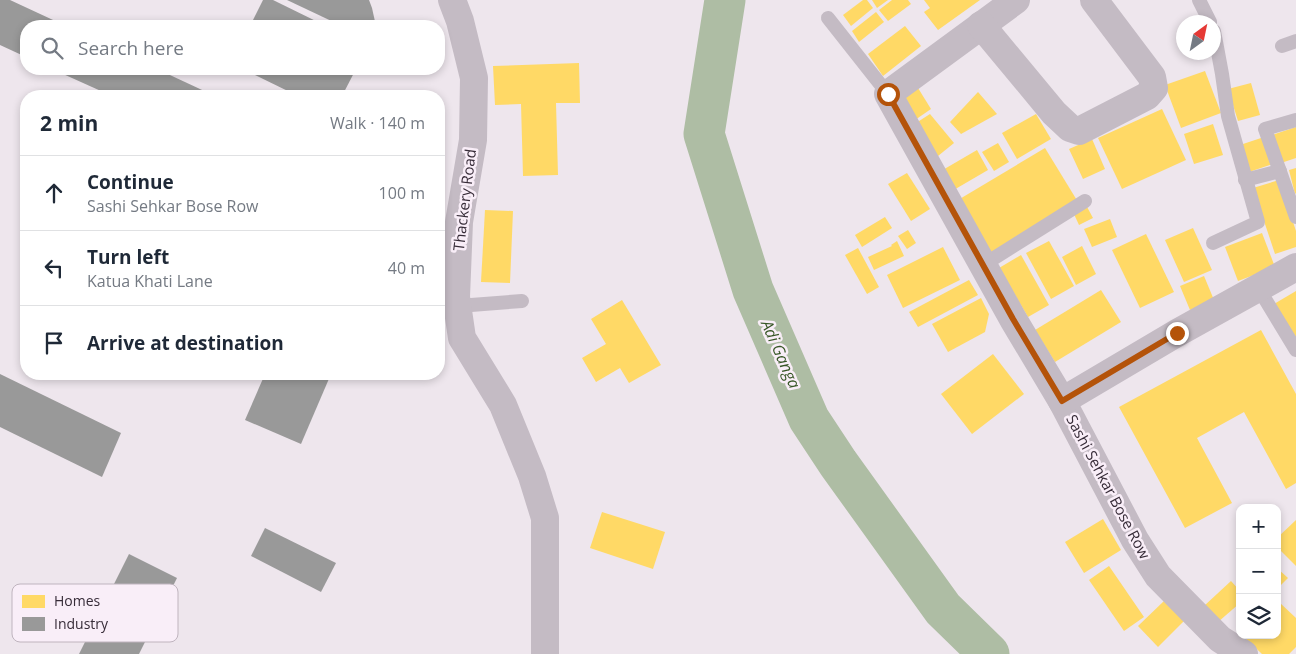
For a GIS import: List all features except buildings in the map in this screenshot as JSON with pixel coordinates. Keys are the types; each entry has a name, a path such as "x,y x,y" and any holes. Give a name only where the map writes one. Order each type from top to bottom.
{"street":[{"name":"Thackery Road","path":"452,0 460,21 474,78 473,140 459,222 456,297 462,338 503,405 532,476 544,518 545,654"},
{"path":"888,94 1016,0"},
{"path":"981,25 1054,113 1070,128 1079,131 1147,96 1154,88 1152,76 1094,0"},
{"name":"Sashi Sehkar Bose Row","path":"888,94 983,265 1062,401 1135,540 1158,576 1220,640 1244,654"},
{"path":"1062,401 1177,333 1296,267"}],"lane":[{"path":"1199,0 1206,15"},
{"path":"828,18 888,94"},
{"path":"1282,46 1296,41"},
{"path":"1213,243 1258,222 1228,116 1219,60"},
{"path":"1296,120 1265,129 1296,217"},
{"path":"1245,180 1280,171"},
{"path":"983,265 1085,201"},
{"path":"1259,289 1296,350"},
{"path":"458,306 522,301"}],"waterway":[{"name":"Adi Ganga","path":"725,0 704,134 753,290 809,419 838,463 943,609 989,654"}],"route":[{"path":"888,94 1013,319 1062,401 1177,333"}]}
